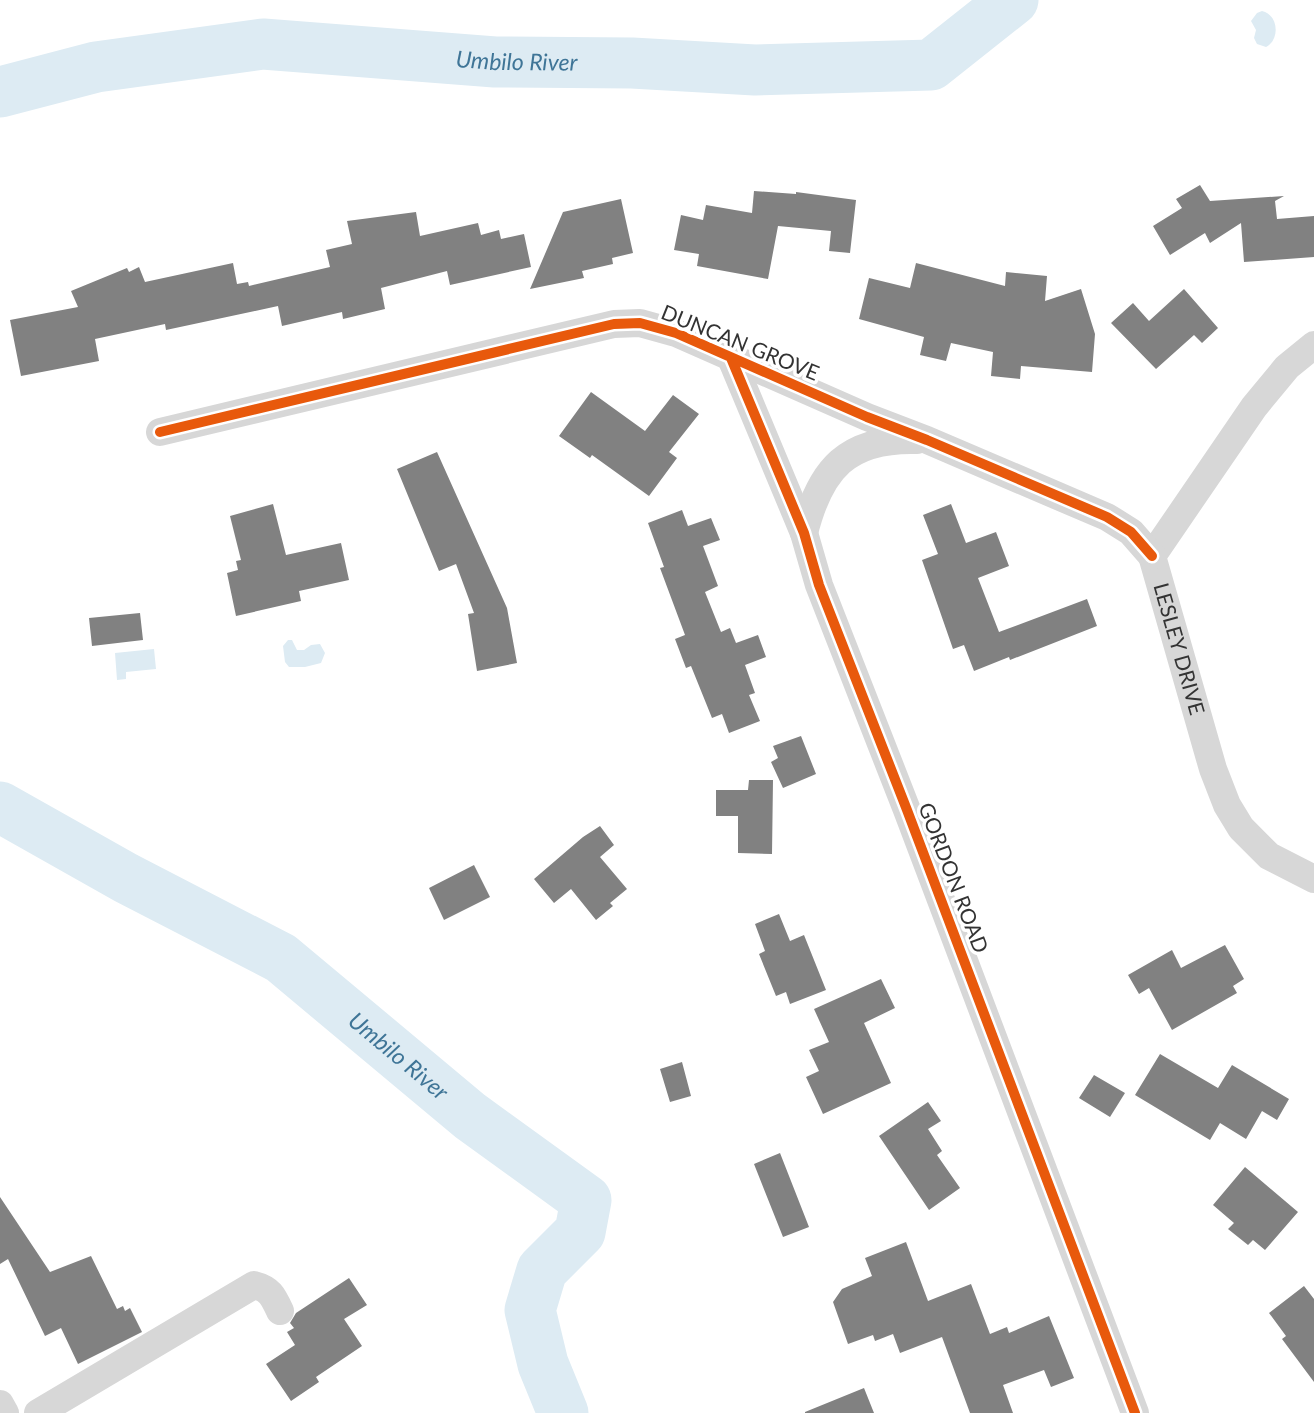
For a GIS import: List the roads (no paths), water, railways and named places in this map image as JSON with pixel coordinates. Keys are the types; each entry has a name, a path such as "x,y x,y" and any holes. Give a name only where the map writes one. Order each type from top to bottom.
{"street":[{"name":"DUNCAN GROVE","path":"160,432 614,324 640,323 664,330 1107,517 1130,532 1152,556"},
{"name":"LESLEY DRIVE","path":"1314,345 1287,368 1254,407 1152,556 1213,769 1227,805 1241,828 1269,856 1314,879"},
{"name":"GORDON ROAD","path":"731,358 804,533 819,585 1135,1413"},
{"path":"804,533 810,507 825,476 843,459 868,446 901,439 927,440"},
{"path":"38,1413 254,1285 272,1293 280,1311"},
{"path":"0,1404 5,1413"}],"waterway":[{"name":"Umbilo River","path":"0,92 96,67 263,44 495,62 632,63 755,70 931,65 1013,0"},
{"name":"Umbilo River","path":"0,807 126,878 281,958 470,1116 586,1200 580,1232 542,1270 530,1310 543,1364 563,1413"}]}
